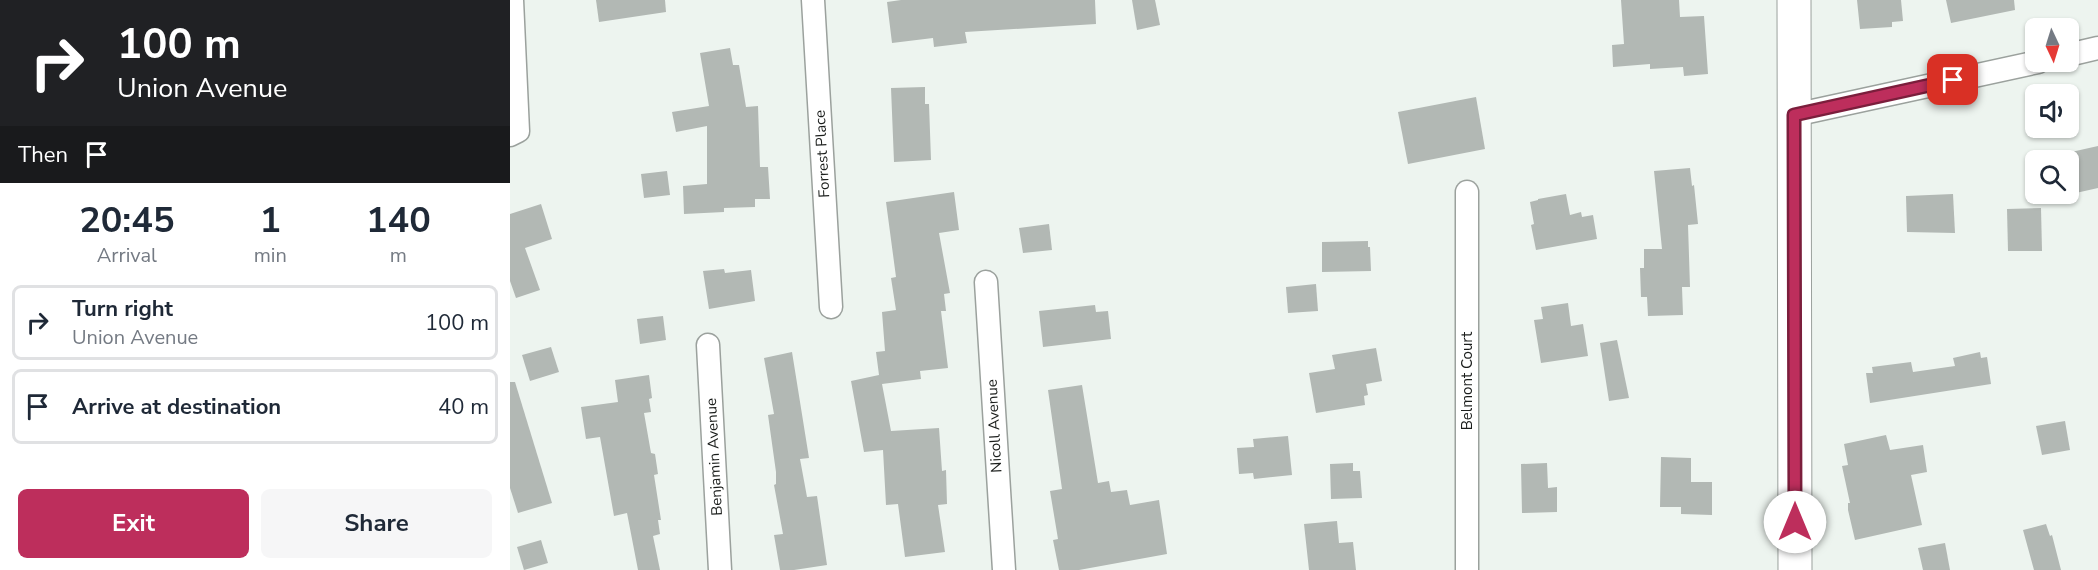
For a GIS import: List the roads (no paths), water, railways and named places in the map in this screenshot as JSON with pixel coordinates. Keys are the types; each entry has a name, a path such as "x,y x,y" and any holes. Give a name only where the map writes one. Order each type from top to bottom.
{"main road":[{"path":"1794,0 1795,570"}],"street":[{"path":"510,135 518,131 512,0"},
{"name":"Forrest Place","path":"813,0 831,307"},
{"path":"2079,52 2098,48"},
{"path":"1794,115 2025,65"},
{"name":"Belmont Court","path":"1467,192 1467,570"},
{"name":"Nicoll Avenue","path":"986,282 1004,570"},
{"name":"Benjamin Avenue","path":"708,345 720,570"}]}
